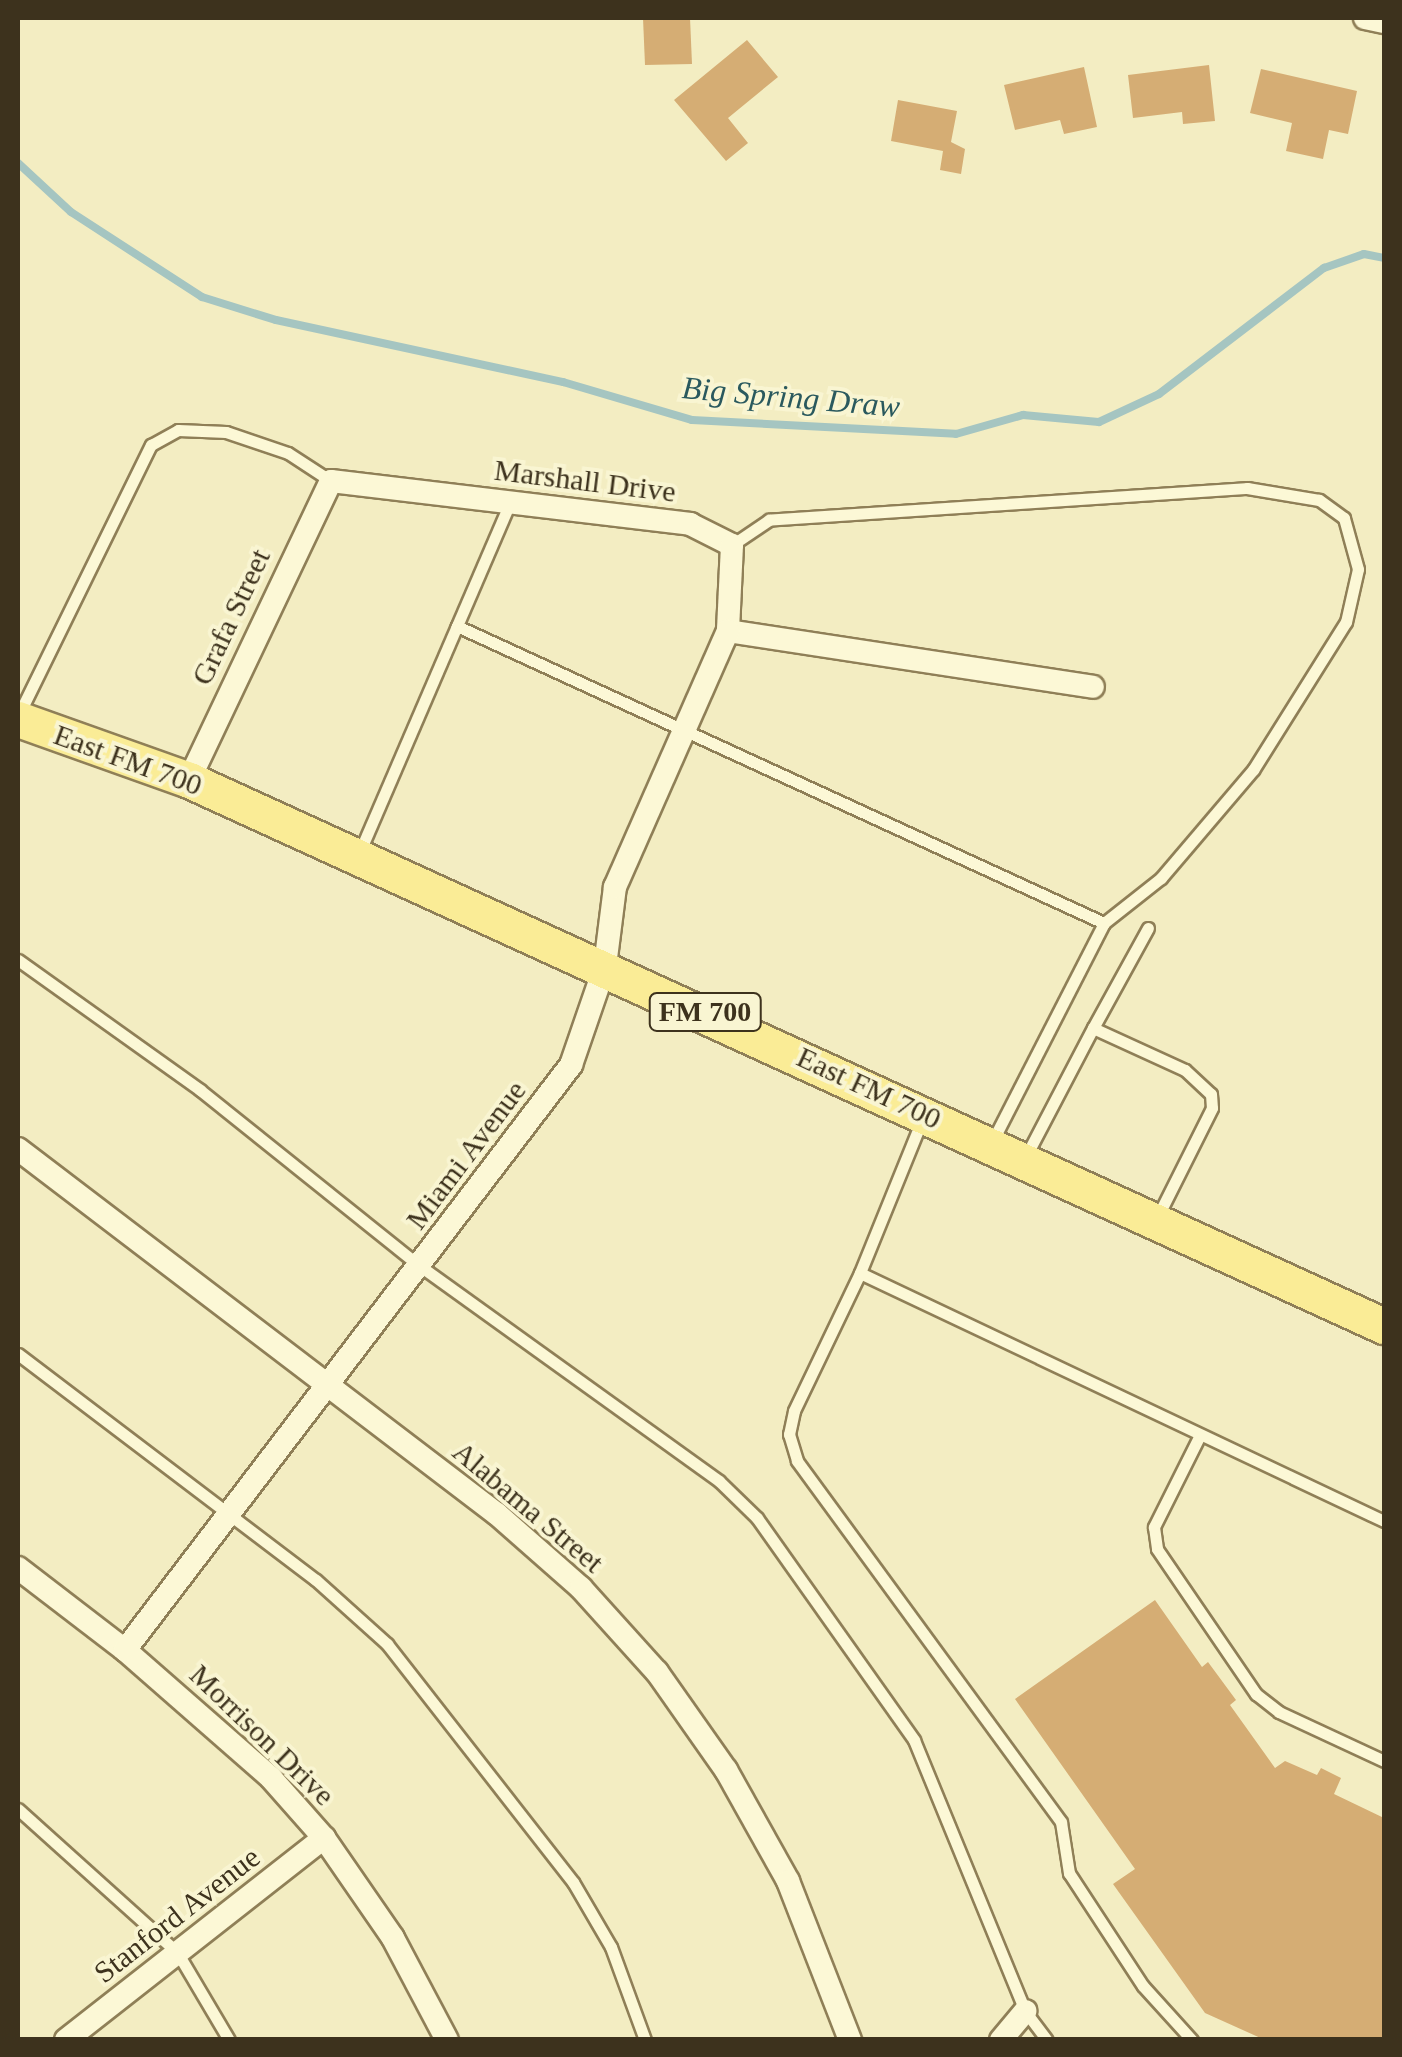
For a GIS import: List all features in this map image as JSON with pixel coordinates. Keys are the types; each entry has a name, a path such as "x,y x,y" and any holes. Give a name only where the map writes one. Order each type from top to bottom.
{"main road":[{"name":"East FM 700","path":"18,718 190,780 605,966 1384,1326"}],"street":[{"path":"1365,18 1384,22"},
{"name":"Marshall Drive","path":"331,481 690,524 732,545"},
{"name":"Grafa Street","path":"190,780 331,481"},
{"path":"732,545 728,631 1093,687"},
{"name":"Miami Avenue","path":"125,1650 571,1065 605,966 615,887 687,732 728,631"},
{"name":"Alabama Street","path":"18,1149 497,1514 580,1588 656,1672 726,1770 788,1881 850,2040"},
{"name":"Morrison Drive","path":"18,1568 125,1650 271,1778 324,1838 392,1938 447,2040"},
{"name":"Stanford Avenue","path":"66,2040 324,1838"},
{"path":"1002,2040 1025,2012"}],"lane":[{"path":"18,718 150,445 178,430 226,432 288,453 331,481"},
{"path":"732,545 769,520 1247,488 1319,500 1344,518 1358,569 1346,622 1323,664 1253,770 1161,878 1104,923 991,1144"},
{"path":"358,855 510,502"},
{"path":"457,626 1104,923"},
{"path":"1025,1160 1148,928"},
{"path":"18,960 200,1090 420,1266 719,1482 794,1563 914,1740 1025,2012 1047,2040"},
{"path":"1093,1028 1185,1070 1211,1094 1212,1108 1156,1220"},
{"path":"925,1114 860,1272 794,1411 789,1434 798,1461 1061,1822 1069,1872 1143,1986 1192,2040"},
{"path":"860,1272 1199,1437 1384,1521"},
{"path":"18,1354 316,1580 398,1658 573,1882 611,1947 646,2040"},
{"path":"1199,1437 1154,1527 1156,1548 1256,1694 1279,1712 1384,1761"},
{"path":"18,1809 178,1952 229,2040"}],"building":[{"path":"643,18 690,18 692,64 645,65"},
{"path":"747,40 778,77 728,118 748,143 726,161 674,100"},
{"path":"1209,65 1215,121 1183,124 1182,112 1133,118 1128,75"},
{"path":"1084,67 1097,127 1064,134 1060,120 1015,130 1004,85"},
{"path":"1261,69 1357,91 1348,134 1329,130 1323,159 1286,151 1292,123 1250,113"},
{"path":"898,100 957,111 951,142 965,149 961,174 940,170 943,151 891,141"},
{"path":"1155,1600 1202,1667 1208,1662 1236,1700 1230,1705 1275,1768 1285,1761 1317,1775 1321,1768 1341,1778 1334,1794 1384,1818 1384,2040 1265,2040 1205,2013 1113,1884 1135,1869 1015,1699"}],"waterway":[{"name":"Big Spring Draw","path":"18,163 71,212 202,297 276,320 563,382 692,420 956,434 1023,415 1099,422 1159,394 1324,268 1364,254 1384,258"}]}
